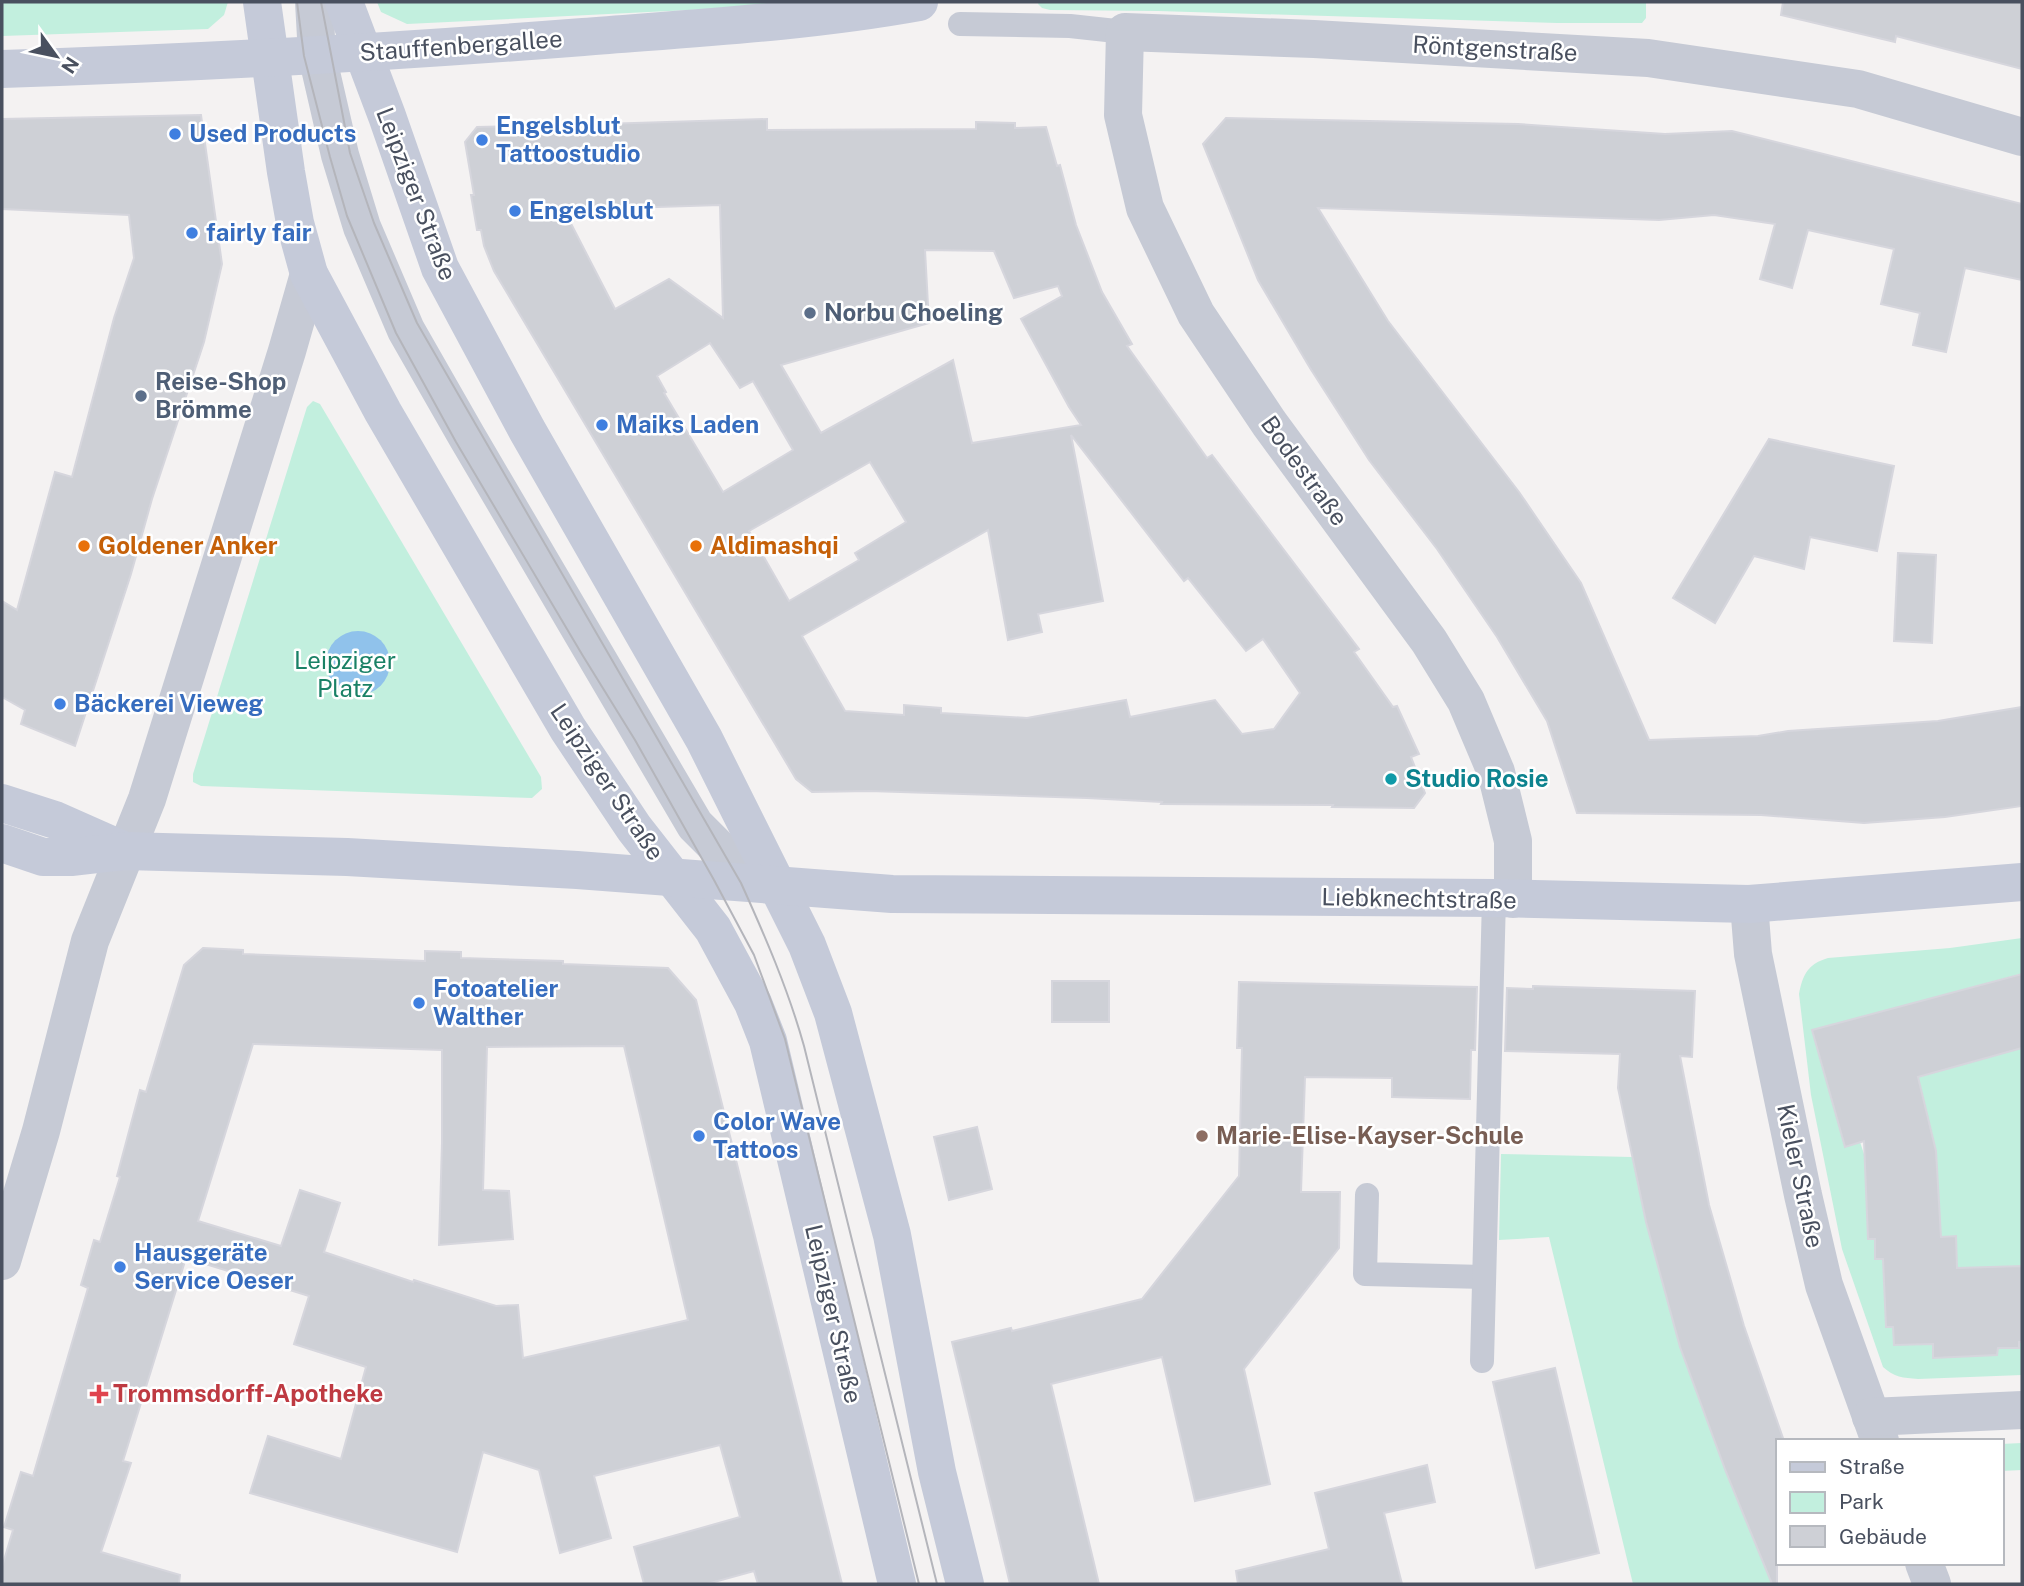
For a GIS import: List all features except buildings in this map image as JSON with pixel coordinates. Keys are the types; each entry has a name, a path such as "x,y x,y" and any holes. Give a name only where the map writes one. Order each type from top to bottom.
{"main road":[{"name":"Leipziger Straße","path":"262,2 295,223 309,274 383,412 568,729 634,828 713,929 753,1003 768,1041 897,1584"},
{"name":"Leipziger Straße","path":"344,2 440,268 527,430 704,739 797,887 807,944 845,1053 892,1235 937,1472 965,1584"},
{"name":"Stauffenbergallee","path":"2,69 417,50 783,22 919,2"},
{"path":"2,803 55,820 125,851"},
{"path":"2,843 43,857 73,857 125,851 347,857 577,870 797,887"},
{"name":"Liebknechtstraße","path":"797,887 892,894 1503,899 1749,904 2022,882"}],"street":[{"path":"292,2 317,55"},
{"path":"314,2 317,55 340,155 362,227 406,330 695,825 726,856 753,875 797,887"},
{"name":"Röntgenstraße","path":"1125,32 1314,39 1647,58 1858,89 2022,137"},
{"name":"Bodestraße","path":"1125,32 1123,115 1145,208 1196,314 1269,423 1429,641 1466,701 1496,772 1513,841 1503,899"},
{"path":"2,1261 41,1131 90,941 147,799 288,351 309,274"},
{"name":"Kieler Straße","path":"1749,904 1753,954 1824,1285 1875,1429"},
{"path":"1875,1429 2022,1410"},
{"path":"1925,1565 1932,1584"}],"lane":[{"name":"Röntgenstraße","path":"960,24 1070,26 1125,32"},
{"path":"1482,1361 1503,899"},
{"path":"1367,1195 1364,1274 1485,1277"}],"green space":[{"path":"2,2 228,2 224,15 208,29 2,36"},
{"path":"377,2 823,2 407,24 381,12"},
{"path":"1039,2 1646,2 1646,18 1642,23 1557,23 1050,10 1042,8"},
{"name":"Leipziger Platz","path":"313,401 320,404 541,777 542,789 532,798 201,786 193,782 193,774 307,407"},
{"path":"2022,938 2022,980 2020,974 1813,1030 1845,1147 1860,1142 1865,1157 1868,1239 1875,1239 1883,1259 1886,1327 1893,1327 1894,1345 1933,1343 1934,1358 1997,1355 1998,1348 2019,1348 2019,1342 2022,1342 2022,1375 1918,1379 1899,1376 1883,1367 1842,1249 1811,1095 1799,994 1805,975 1811,967 1828,958 1950,948"},
{"path":"2022,1048 2022,1266 1995,1267 1995,1282 1958,1284 1956,1237 1941,1237 1936,1151 1929,1122 1899,1083"},
{"path":"1501,1154 1632,1157 1646,1222 1680,1347 1726,1472 1772,1584 1633,1584 1549,1237 1499,1240"},
{"path":"2022,1443 2022,1470 2003,1471 2003,1444"}],"water":[{"path":"358,631 370,633 381,640 388,651 388,675 381,686 370,693 358,695 346,693 335,686 328,675 326,663 328,651 335,640 346,633"}],"tram line":[{"path":"297,2 304,56 347,216 396,333 456,442 635,740 754,955 785,1039 919,1584"},
{"path":"321,2 350,153 374,223 417,323 741,883 776,963 804,1046 937,1584"}],"place":[{"name":"Used Products","path":"175,134"},
{"name":"Engelsblut Tattoostudio","path":"482,140"},
{"name":"Engelsblut","path":"515,211"},
{"name":"fairly fair","path":"192,233"},
{"name":"Norbu Choeling","path":"810,313"},
{"name":"Reise-Shop Brömme","path":"141,396"},
{"name":"Maiks Laden","path":"602,425"},
{"name":"Goldener Anker","path":"84,546"},
{"name":"Aldimashqi","path":"696,546"},
{"name":"Bäckerei Vieweg","path":"60,704"},
{"name":"Studio Rosie","path":"1391,779"},
{"name":"Fotoatelier Walther","path":"419,1003"},
{"name":"Color Wave Tattoos","path":"699,1136"},
{"name":"Marie-Elise-Kayser-Schule","path":"1202,1136"},
{"name":"Hausgeräte Service Oeser","path":"120,1267"},
{"name":"Trommsdorff-Apotheke","path":"99,1394"}]}
